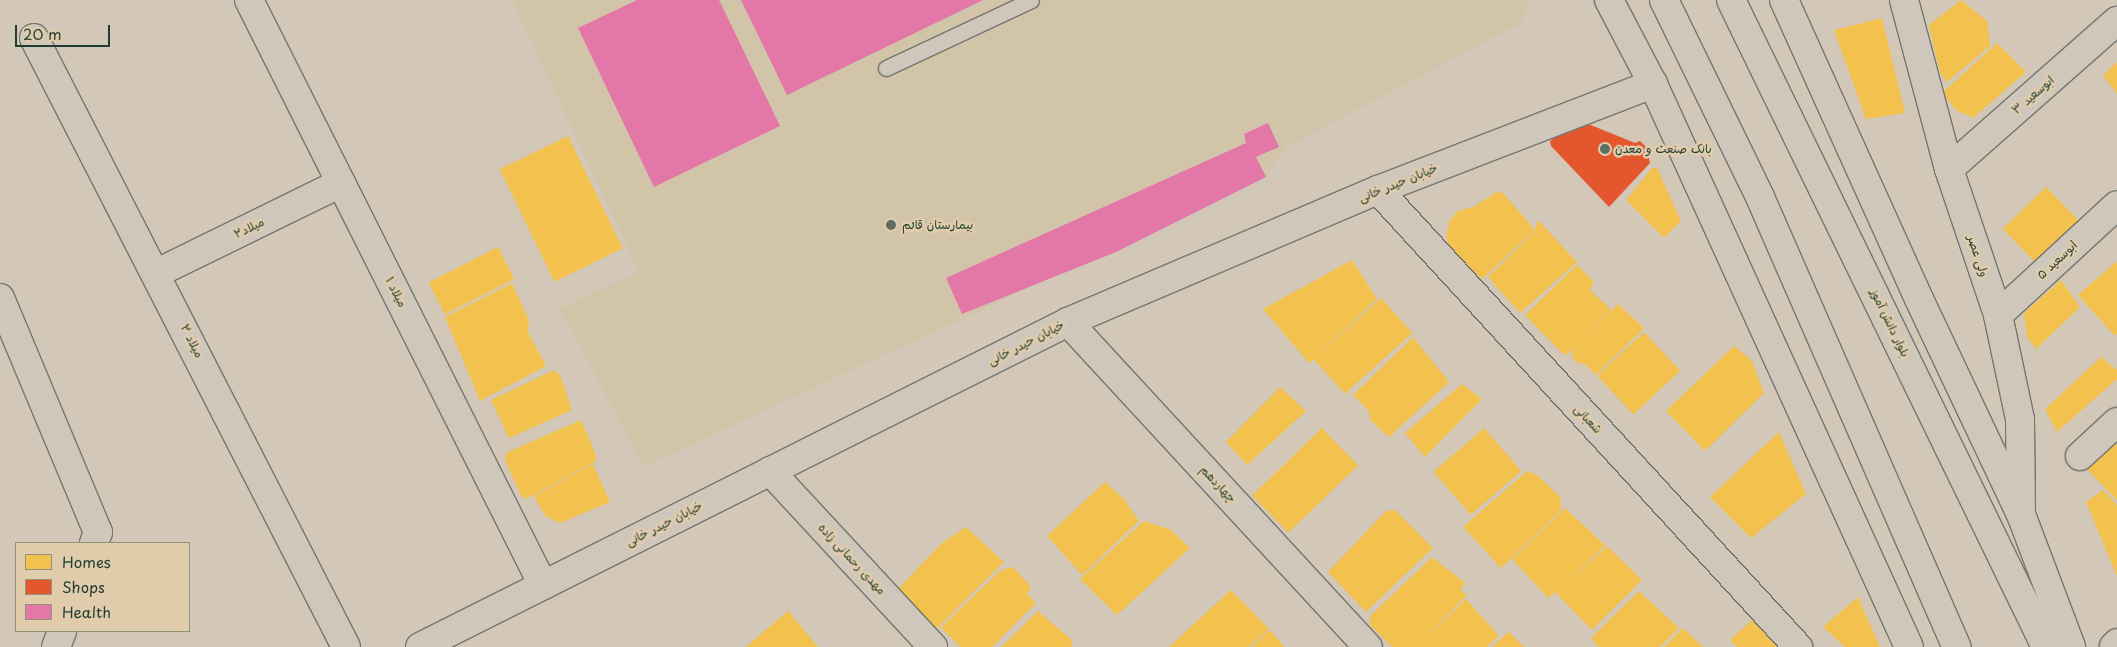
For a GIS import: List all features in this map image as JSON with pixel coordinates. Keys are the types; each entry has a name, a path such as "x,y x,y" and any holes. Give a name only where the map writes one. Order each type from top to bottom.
{"street":[{"name":"میلاد ۱","path":"249,0 543,585"},
{"path":"1609,0 1653,84 1909,647"},
{"path":"1664,0 1760,197 1957,647"},
{"name":"بلوار دانش آموز","path":"1731,0 2046,647"},
{"path":"1784,0 1919,299 2022,517 2071,647"},
{"name":"ولی عصر","path":"1905,0 1949,169 1998,315 2020,419 2022,517"},
{"name":"ابوسعید ۳","path":"1949,169 2117,21"},
{"name":"میلاد ۲","path":"34,38 157,273 346,647"},
{"name":"خیابان حیدر خانی","path":"433,644 543,585 1068,322 1378,190 1653,84"},
{"name":"میلاد۲","path":"157,273 341,183"},
{"name":"شعبانی","path":"1378,190 1798,647"},
{"name":"ابوسعید ۵","path":"1998,315 2117,205"},
{"path":"0,298 98,532 94,542"},
{"name":"چهاردهم","path":"1068,322 1368,647"},
{"path":"2080,456 2117,422"},
{"name":"مهدی رحمانی زاده","path":"770,471 934,647"},
{"path":"56,647 62,632"}],"lane":[{"path":"886,68 1031,0"}],"shaded area":[{"name":"بیمارستان قائم","path":"512,0 1531,0 1521,23 1287,147 1266,177 644,467 560,308 639,272"}],"building: Homes":[{"path":"1961,0 1987,21 1990,46 1947,82 1940,73 1929,25"},
{"path":"1882,18 1905,113 1866,119 1834,30"},
{"path":"1997,43 2026,72 1973,118 1956,110 1942,93"},
{"path":"2117,62 2117,94 2103,75"},
{"path":"568,136 623,248 554,282 500,169"},
{"path":"1652,168 1657,168 1681,221 1664,238 1626,200"},
{"path":"2046,187 2079,221 2035,262 2003,229"},
{"path":"1497,192 1503,193 1535,230 1482,279 1450,248 1446,238 1450,220 1458,211 1473,207"},
{"path":"1538,220 1577,262 1520,313 1488,277 1535,231"},
{"path":"498,247 514,279 445,314 429,282"},
{"path":"1352,260 1377,299 1309,363 1263,309"},
{"path":"2117,261 2117,334 2115,336 2078,295"},
{"path":"1577,265 1594,282 1590,290 1611,310 1568,354 1563,354 1525,315"},
{"path":"2061,280 2080,307 2036,349 2027,337 2024,313"},
{"path":"512,283 529,320 528,332 546,366 480,401 445,317"},
{"path":"1381,298 1412,333 1345,394 1313,359"},
{"path":"1618,304 1644,328 1596,375 1584,363 1579,364 1572,358 1573,349"},
{"path":"1644,332 1680,371 1633,414 1597,376"},
{"path":"1413,337 1449,382 1389,437 1370,420 1369,411 1353,395"},
{"path":"1734,346 1752,361 1764,393 1705,451 1666,411"},
{"path":"2101,357 2117,370 2117,379 2057,432 2045,409"},
{"path":"554,370 560,375 572,410 509,438 491,400"},
{"path":"1462,384 1482,399 1425,457 1405,433"},
{"path":"1280,387 1306,411 1247,465 1226,442"},
{"path":"581,420 596,455 595,462 526,499 521,496 505,460 506,453"},
{"path":"1322,428 1358,465 1288,533 1252,495"},
{"path":"1484,428 1521,471 1471,515 1433,472"},
{"path":"1779,432 1806,494 1751,538 1710,497"},
{"path":"2113,441 2117,445 2117,500 2085,467"},
{"path":"593,464 610,502 560,523 545,516 534,496"},
{"path":"1527,471 1537,475 1561,498 1561,510 1501,568 1463,527"},
{"path":"1105,482 1124,499 1139,521 1082,575 1047,536"},
{"path":"2103,490 2117,505 2117,576 2086,502"},
{"path":"1565,508 1605,545 1567,582 1607,546 1642,580 1592,630 1555,592 1548,598 1512,559"},
{"path":"1395,510 1433,548 1366,612 1328,572 1386,511"},
{"path":"1144,521 1171,530 1190,548 1117,615 1080,579"},
{"path":"966,527 1004,562 930,635 891,596 942,543"},
{"path":"1432,557 1465,583 1460,590 1467,595 1420,642 1466,599 1499,636 1487,647 1392,647 1370,625 1370,616"},
{"path":"1013,567 1031,587 1027,594 1036,603 992,647 960,647 941,627 1001,570"},
{"path":"1231,590 1269,629 1249,647 1169,647"},
{"path":"1639,591 1679,628 1660,647 1598,647 1591,638"},
{"path":"1858,597 1880,647 1845,647 1823,627"},
{"path":"788,611 818,647 746,647"},
{"path":"1038,611 1073,641 1071,647 1001,647"},
{"path":"1760,613 1793,647 1737,647 1730,640"},
{"path":"1683,628 1703,647 1664,647"},
{"path":"1271,631 1284,647 1252,647 1267,632"},
{"path":"1509,632 1524,647 1492,647"}],"building: Shops":[{"path":"1581,121 1635,143 1640,141 1646,147 1650,163 1609,207 1551,146 1550,141"}],"building: Health":[{"path":"637,0 719,0 780,126 654,187 578,28"},
{"path":"741,0 983,0 787,95"},
{"path":"1268,123 1279,147 1256,157 1266,177 1116,252 962,314 946,278 1246,143 1244,134"}],"place":[{"name":"بانک صنعت و معدن","path":"1605,149"},
{"name":"بیمارستان قائم","path":"891,225"}]}
